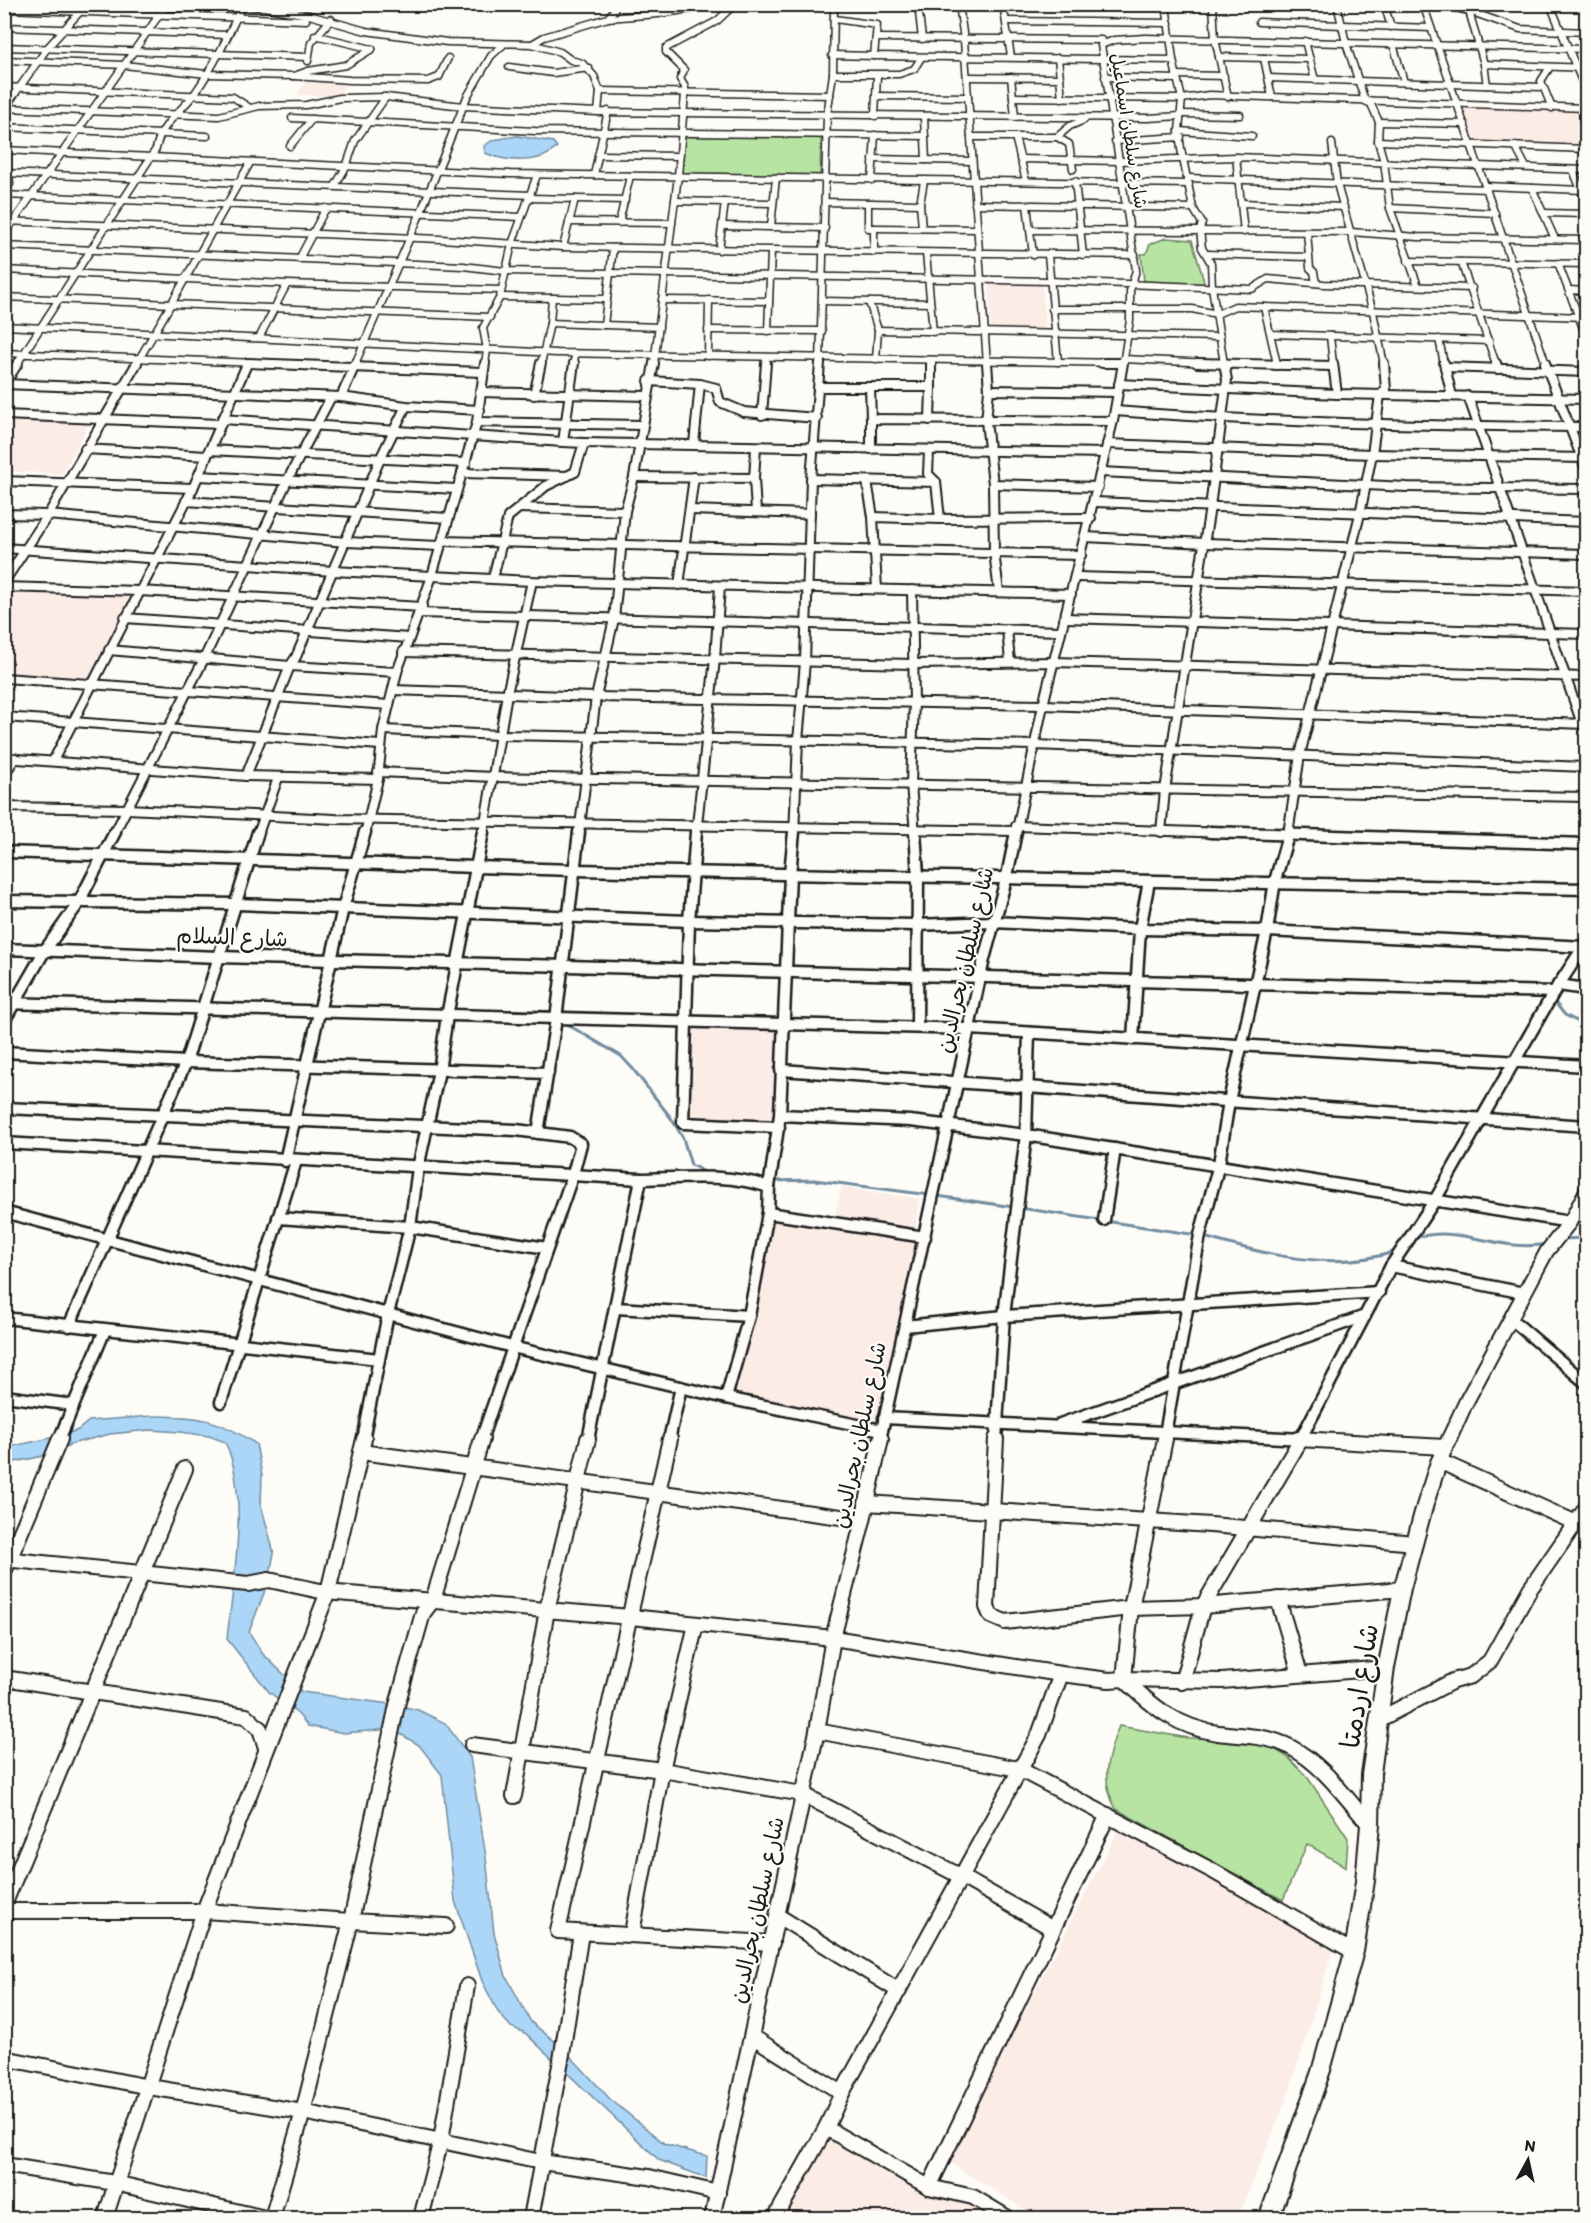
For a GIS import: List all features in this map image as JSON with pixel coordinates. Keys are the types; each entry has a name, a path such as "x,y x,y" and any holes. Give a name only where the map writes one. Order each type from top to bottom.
{"main road":[{"name":"شارع اردمتا","path":"1269,2218 1321,2071 1354,1952 1365,1881 1370,1825 1371,1774 1386,1668 1402,1589 1442,1454 1466,1402 1547,1251 1570,1222 1587,1191"}],"street":[{"path":"5,108 62,28 87,4"},
{"path":"4,235 167,4"},
{"path":"219,4 331,19 366,31 447,42 532,44 560,52 589,68 600,92 598,111"},
{"path":"608,18 618,4"},
{"path":"532,44 544,37 608,18 641,16 723,4"},
{"path":"538,1133 556,1019 596,697 614,619 625,511 634,477 655,356 678,176 685,94 685,87 680,79 684,70 666,52 666,48 717,21 735,4"},
{"path":"726,1398 748,1316 768,1213 769,1187 780,1115 790,874 795,827 795,782 806,662 806,587 822,331 825,251 824,179 827,115 833,74 832,55 836,19 834,4"},
{"path":"918,4 922,39"},
{"path":"959,4 967,77 979,280 987,361 986,421 993,484 994,552 999,592"},
{"path":"1003,4 1011,57"},
{"path":"1038,4 1166,5 1173,60 1182,99 1180,134 1183,159 1193,208 1202,223 1200,231 1202,248 1211,264 1212,287 1227,380 1205,543 1165,790 1161,832"},
{"path":"1214,4 1215,39 1228,97"},
{"path":"1240,4 1295,5 1298,23"},
{"path":"1337,4 1346,43 1365,101 1371,104 1379,122 1378,141 1384,162 1390,208 1418,286"},
{"path":"1384,4 1391,27"},
{"path":"1423,4 1460,105 1471,144 1548,371 1587,469"},
{"path":"1438,4 1469,11 1513,27 1587,32"},
{"path":"1550,4 1587,91"},
{"path":"877,38 1102,41 1093,23 1088,5"},
{"path":"1248,5 1259,13 1259,40"},
{"path":"5,385 156,150 159,134 194,94 207,74 220,53 242,6"},
{"path":"4,9 235,18 331,19"},
{"path":"1469,11 1484,64 1487,84"},
{"path":"320,70 309,64 311,42 331,19"},
{"path":"836,19 877,25 874,56"},
{"path":"1006,21 1169,23"},
{"path":"1258,22 1431,28"},
{"path":"4,27 228,35"},
{"path":"366,31 358,35 372,49"},
{"path":"315,35 372,49"},
{"name":"شارع سلطان اسماعيل","path":"1054,662 1113,421 1131,308 1132,284 1136,274 1135,255 1100,50 1102,41 1171,38 1587,50"},
{"path":"1305,41 1315,80"},
{"path":"1393,44 1404,82"},
{"path":"341,397 366,342 396,265 421,213 463,106 490,56 503,45"},
{"path":"4,47 308,57"},
{"path":"294,76 346,65 372,49"},
{"path":"832,55 1173,60"},
{"path":"1219,57 1310,59"},
{"path":"4,60 124,65 207,74 294,76 385,82 436,80 448,58"},
{"path":"833,74 877,75 909,72 914,69 921,58"},
{"path":"1058,58 1062,98"},
{"path":"1264,58 1272,97"},
{"path":"1484,64 1587,68"},
{"path":"509,67 553,73 589,68"},
{"path":"1550,67 1542,77 1542,87 1552,108"},
{"path":"875,116 877,75"},
{"path":"1105,77 1224,76"},
{"path":"967,77 1060,78"},
{"path":"1011,77 1015,117"},
{"path":"1268,78 1542,87"},
{"path":"396,98 405,80"},
{"path":"4,87 194,94 233,98 250,108"},
{"path":"600,92 830,95"},
{"path":"1013,97 1182,99 1209,95 1587,108"},
{"path":"876,96 968,98"},
{"path":"5,108 90,113 219,116 250,108 306,105 340,98 386,97 463,106 598,111 924,117 1240,115"},
{"path":"335,186 346,167 355,141 371,122 386,97"},
{"path":"555,131 563,110"},
{"path":"594,175 608,111"},
{"path":"776,134 781,114"},
{"path":"924,117 926,160"},
{"path":"1057,137 1070,126 1090,117"},
{"path":"292,118 555,131 925,136"},
{"path":"290,146 312,119"},
{"path":"1379,122 1465,124"},
{"path":"4,128 207,136"},
{"path":"1115,141 1180,134 1252,136"},
{"path":"872,180 875,135"},
{"path":"971,137 1057,137 1069,144 1073,169"},
{"path":"1016,137 1026,181"},
{"path":"1378,141 1587,149"},
{"path":"1124,1679 1131,1608 1166,1432 1200,1235 1219,1164 1229,1101 1256,984 1275,881 1288,836 1300,755 1331,624 1353,546 1372,454 1380,395 1386,390 1374,311 1364,285 1337,185 1334,160 1336,150 1332,143"},
{"path":"1515,146 1526,167"},
{"path":"4,150 537,175 924,181 1240,181 1386,187 1582,190"},
{"path":"598,155 679,156"},
{"path":"1236,157 1244,232"},
{"path":"1020,159 1119,161 1236,157 1587,170"},
{"path":"873,159 972,161"},
{"path":"4,582 48,515 119,390 172,305 184,278 250,163"},
{"path":"1573,170 1587,202"},
{"path":"521,216 30,196 4,193 10,184 7,173 625,200"},
{"path":"221,1402 278,1218 290,1161 295,1122 331,959 369,819 378,776 380,745 397,672 432,576 474,437 480,410 482,372 487,350 483,328 501,294 512,244 537,175"},
{"path":"619,223 630,176"},
{"path":"771,226 776,178"},
{"path":"922,228 921,204 924,181"},
{"path":"1075,181 1083,255"},
{"path":"1532,188 1555,239"},
{"path":"563,247 575,199"},
{"path":"675,201 773,203"},
{"path":"719,250 725,202"},
{"path":"825,202 921,204"},
{"path":"867,203 868,228 977,229"},
{"path":"1242,203 1344,207"},
{"path":"975,204 1193,208"},
{"path":"1027,205 1033,255"},
{"path":"299,259 326,208"},
{"path":"1390,208 1495,213"},
{"path":"1544,213 1587,214"},
{"path":"4,221 409,238 563,247 1135,255"},
{"path":"569,222 672,223"},
{"path":"723,225 825,228"},
{"path":"874,228 874,252"},
{"path":"1030,230 1351,232 1587,240"},
{"path":"1307,232 1308,257 1316,283"},
{"path":"4,246 396,265 463,266 505,271 1049,281 1252,289 1268,279 1316,283 1472,288"},
{"path":"604,325 608,273 613,248"},
{"path":"768,331 771,250"},
{"path":"926,253 933,332"},
{"path":"1207,254 1308,257"},
{"path":"1048,255 1058,362"},
{"path":"1408,261 1587,264"},
{"path":"1461,262 1472,288 1498,369"},
{"path":"1558,263 1583,317 1587,336"},
{"path":"4,270 607,299"},
{"path":"260,338 287,284"},
{"path":"1569,290 1587,291"},
{"path":"4,297 274,310 490,317"},
{"path":"534,395 550,323 552,298"},
{"path":"662,300 770,301"},
{"path":"708,357 709,300"},
{"path":"822,301 930,303"},
{"path":"869,302 878,330 876,359"},
{"path":"1052,309 1192,309 1217,314 1235,306 1583,317"},
{"path":"1264,307 1277,365"},
{"path":"550,323 658,327"},
{"path":"4,326 575,354 1333,366"},
{"path":"708,330 822,331"},
{"path":"878,330 1220,337"},
{"path":"1271,334 1489,341"},
{"path":"1330,336 1337,394"},
{"path":"1439,339 1452,396"},
{"path":"4,353 482,372"},
{"path":"563,442 575,354"},
{"path":"762,415 766,358"},
{"path":"930,420 932,360"},
{"path":"53,761 199,476 247,364"},
{"path":"1445,367 1587,372"},
{"path":"649,381 700,384 716,388 720,402 744,412 817,418"},
{"path":"694,444 700,384"},
{"path":"5,385 341,397 406,406 480,410"},
{"path":"819,387 931,387"},
{"path":"870,387 871,449"},
{"path":"988,390 1225,389 1337,394 1587,399"},
{"path":"480,392 647,396"},
{"path":"393,690 596,697 1043,705 1584,724 1498,488 1468,396"},
{"path":"4,1021 9,1003 78,903 103,856 204,659 288,479 331,397"},
{"path":"246,776 290,666 346,542 381,457 406,406"},
{"path":"1115,411 1220,419 1587,427"},
{"path":"4,415 314,426 584,443 1105,453"},
{"path":"871,419 1113,421"},
{"path":"477,422 642,425"},
{"path":"494,578 508,517 546,486 570,476 577,470 584,443"},
{"path":"1107,444 1372,454 1584,458"},
{"path":"756,447 754,478 756,512"},
{"path":"85,449 301,453 466,463"},
{"path":"929,450 928,474 936,482 940,519"},
{"path":"1101,472 1366,485 1587,489"},
{"path":"462,473 570,476"},
{"path":"199,476 457,489"},
{"path":"634,477 754,478"},
{"path":"680,585 694,477"},
{"path":"811,479 936,482"},
{"path":"4,481 193,488"},
{"path":"867,481 873,517 877,589"},
{"path":"993,484 1098,487"},
{"path":"186,501 448,518"},
{"path":"1095,502 1587,522"},
{"path":"519,508 625,511"},
{"path":"691,510 810,514"},
{"path":"4,514 48,515 346,542 621,545 1081,555"},
{"path":"873,517 995,520 1091,518"},
{"path":"1085,537 1205,543 1587,554"},
{"path":"4,548 247,565 532,581 1071,594"},
{"path":"1076,577 1587,591"},
{"path":"105,2218 204,1911 328,1592 362,1452 388,1314 410,1227 418,1168 439,1071 447,1016 486,821 507,694 532,581"},
{"path":"720,586 716,660 700,781 689,921 683,1123 779,1127"},
{"path":"4,587 232,596 524,616 807,622 1062,631"},
{"path":"912,590 914,702 911,784 918,875 917,1027"},
{"path":"125,618 409,638"},
{"path":"1065,618 1331,624 1587,634"},
{"path":"1006,629 1010,662"},
{"path":"109,650 290,666 397,672"},
{"path":"404,652 912,664 1054,662 1587,677"},
{"name":"شارع سلطان بحرالدين","path":"712,2218 753,2037 817,1731 833,1638 863,1520 981,975 993,922 1007,876 1025,785 1054,662"},
{"path":"4,678 389,705"},
{"path":"4,717 380,745"},
{"path":"383,730 500,735 1171,750 1587,767"},
{"path":"4,775 10,758 278,778 378,776 587,778 1587,797"},
{"path":"69,1326 186,1062 237,904 249,858 278,778"},
{"path":"4,807 581,824 1016,829 1587,844"},
{"path":"4,852 574,870 1007,876 1149,881 1275,881 1587,889"},
{"path":"1133,1039 1140,929 1149,881"},
{"path":"4,901 237,904 689,921 916,925 993,922 1140,929 1267,931 1586,946"},
{"path":"1182,1682 1203,1606 1301,1438 1391,1266 1435,1200 1556,988 1586,946"},
{"name":"شارع السلام","path":"4,949 220,957 981,975 1136,982 1587,989"},
{"path":"9,1003 970,1029 1587,1066"},
{"path":"1029,1033 1026,1135 1004,1316 996,1423 987,1587 987,1607 991,1616 1005,1622 1131,1608 1203,1606 1402,1589"},
{"path":"4,1052 186,1062 548,1073"},
{"path":"781,1070 1587,1126"},
{"path":"4,1108 538,1133 570,1137 581,1144 573,1174 473,1466 433,1600 423,1613 397,1704 351,1921 303,2112 272,2218"},
{"path":"780,1115 866,1118 1026,1135 1219,1164 1570,1222"},
{"path":"4,1143 418,1168 641,1179 730,1179 769,1187"},
{"path":"1104,1220 1115,1149"},
{"path":"514,1796 548,1610 580,1480 641,1179"},
{"path":"4,1212 512,1347 726,1398 883,1424 1056,1425 1301,1438 1442,1454 1576,1523"},
{"path":"768,1213 926,1236"},
{"path":"278,1218 410,1227 547,1248"},
{"path":"1391,1266 1524,1293"},
{"path":"905,1326 1004,1316 1379,1292"},
{"path":"616,1308 748,1316"},
{"path":"1056,1425 1365,1316"},
{"path":"4,1318 379,1359"},
{"path":"1511,1319 1587,1383"},
{"path":"105,1330 6,1563 145,1573 248,1584 269,1580 328,1592 631,1617 833,1638 1109,1680 1182,1682 1386,1668"},
{"path":"681,1387 631,1617 558,1931 772,1943"},
{"path":"4,1396 73,1405"},
{"path":"362,1452 863,1520"},
{"path":"4,1905 145,1573 185,1469"},
{"path":"866,1503 1248,1528 1415,1543"},
{"path":"1378,1720 1454,1681 1471,1676 1490,1661 1517,1609 1587,1508"},
{"path":"1278,1599 1300,1674"},
{"path":"632,1934 662,1770 696,1624"},
{"path":"776,2218 960,1876 1019,1769 1040,1736 1053,1706 1061,1674"},
{"path":"4,1678 246,1716 256,1722 266,1750"},
{"path":"1124,1679 1152,1707 1179,1724 1217,1733 1268,1739 1309,1758 1370,1825"},
{"path":"817,1731 1019,1769 1108,1815 1354,1952"},
{"path":"472,1745 662,1770 802,1794 960,1876 1053,1929"},
{"path":"928,2187 1108,1815"},
{"path":"4,1911 204,1911 446,1926"},
{"path":"778,1916 899,1991"},
{"path":"531,2218 561,2060 581,1933"},
{"path":"421,2218 441,2140 467,1986"},
{"path":"753,2037 842,2093"},
{"path":"4,2058 149,2087 303,2112 541,2162 649,2177 718,2193"},
{"path":"826,2128 928,2187 973,2197 1008,2218"},
{"path":"4,2165 115,2183 265,2218"}],"shaded area":[{"path":"306,81 347,82 339,96 298,95"},
{"path":"1463,107 1585,111 1586,146 1476,142"},
{"path":"989,284 1042,285 1046,330 991,329"},
{"path":"4,420 89,424 62,474 5,471"},
{"path":"4,589 136,592 90,683 5,677"},
{"path":"780,1023 773,1124 687,1121 688,1025"},
{"path":"842,1187 920,1199 914,1232 834,1219"},
{"path":"776,1216 916,1238 876,1420 729,1395"},
{"path":"1120,1827 1333,1950 1290,2090 1238,2218 1039,2218 947,2161"},
{"path":"830,2142 916,2188 978,2205 1001,2218 784,2218 795,2190"}],"green space":[{"path":"684,135 821,137 820,178 682,174"},
{"path":"1166,238 1192,240 1205,285 1144,282 1141,254 1146,254 1150,244"},
{"path":"1119,1726 1188,1738 1250,1739 1270,1746 1289,1758 1308,1778 1348,1838 1346,1867 1307,1844 1283,1900 1116,1809 1108,1788 1107,1768"}],"water":[{"path":"517,136 553,142 557,147 542,157 523,160 513,160 485,153 484,146 493,140"},
{"path":"152,1416 206,1420 229,1428 256,1444 262,1475 261,1505 274,1553 269,1580 249,1632 262,1653 302,1692 397,1705 418,1710 445,1723 470,1757 486,1857 494,1933 506,1976 531,2022 563,2048 610,2099 665,2144 707,2156 706,2178 659,2160 525,2033 511,2027 498,2012 482,1981 455,1901 442,1775 419,1745 392,1729 344,1733 308,1726 298,1714 269,1692 227,1639 236,1566 238,1512 233,1463 225,1442 209,1436 180,1432 150,1430 110,1434 71,1444 53,1454 5,1464 4,1448 60,1436 78,1430 89,1421"}],"waterway":[{"path":"1402,983 1470,985"},
{"path":"1552,999 1565,1015 1586,1026"},
{"path":"563,1022 621,1056 671,1118 683,1138 691,1165 707,1173"},
{"path":"773,1181 814,1180 930,1195"},
{"path":"937,1196 1014,1207"},
{"path":"1020,1208 1197,1235"},
{"path":"1415,1238 1449,1234 1513,1245 1546,1244"},
{"path":"1204,1237 1276,1255 1325,1261 1373,1257 1397,1251"},
{"path":"1561,1239 1586,1238"}]}
